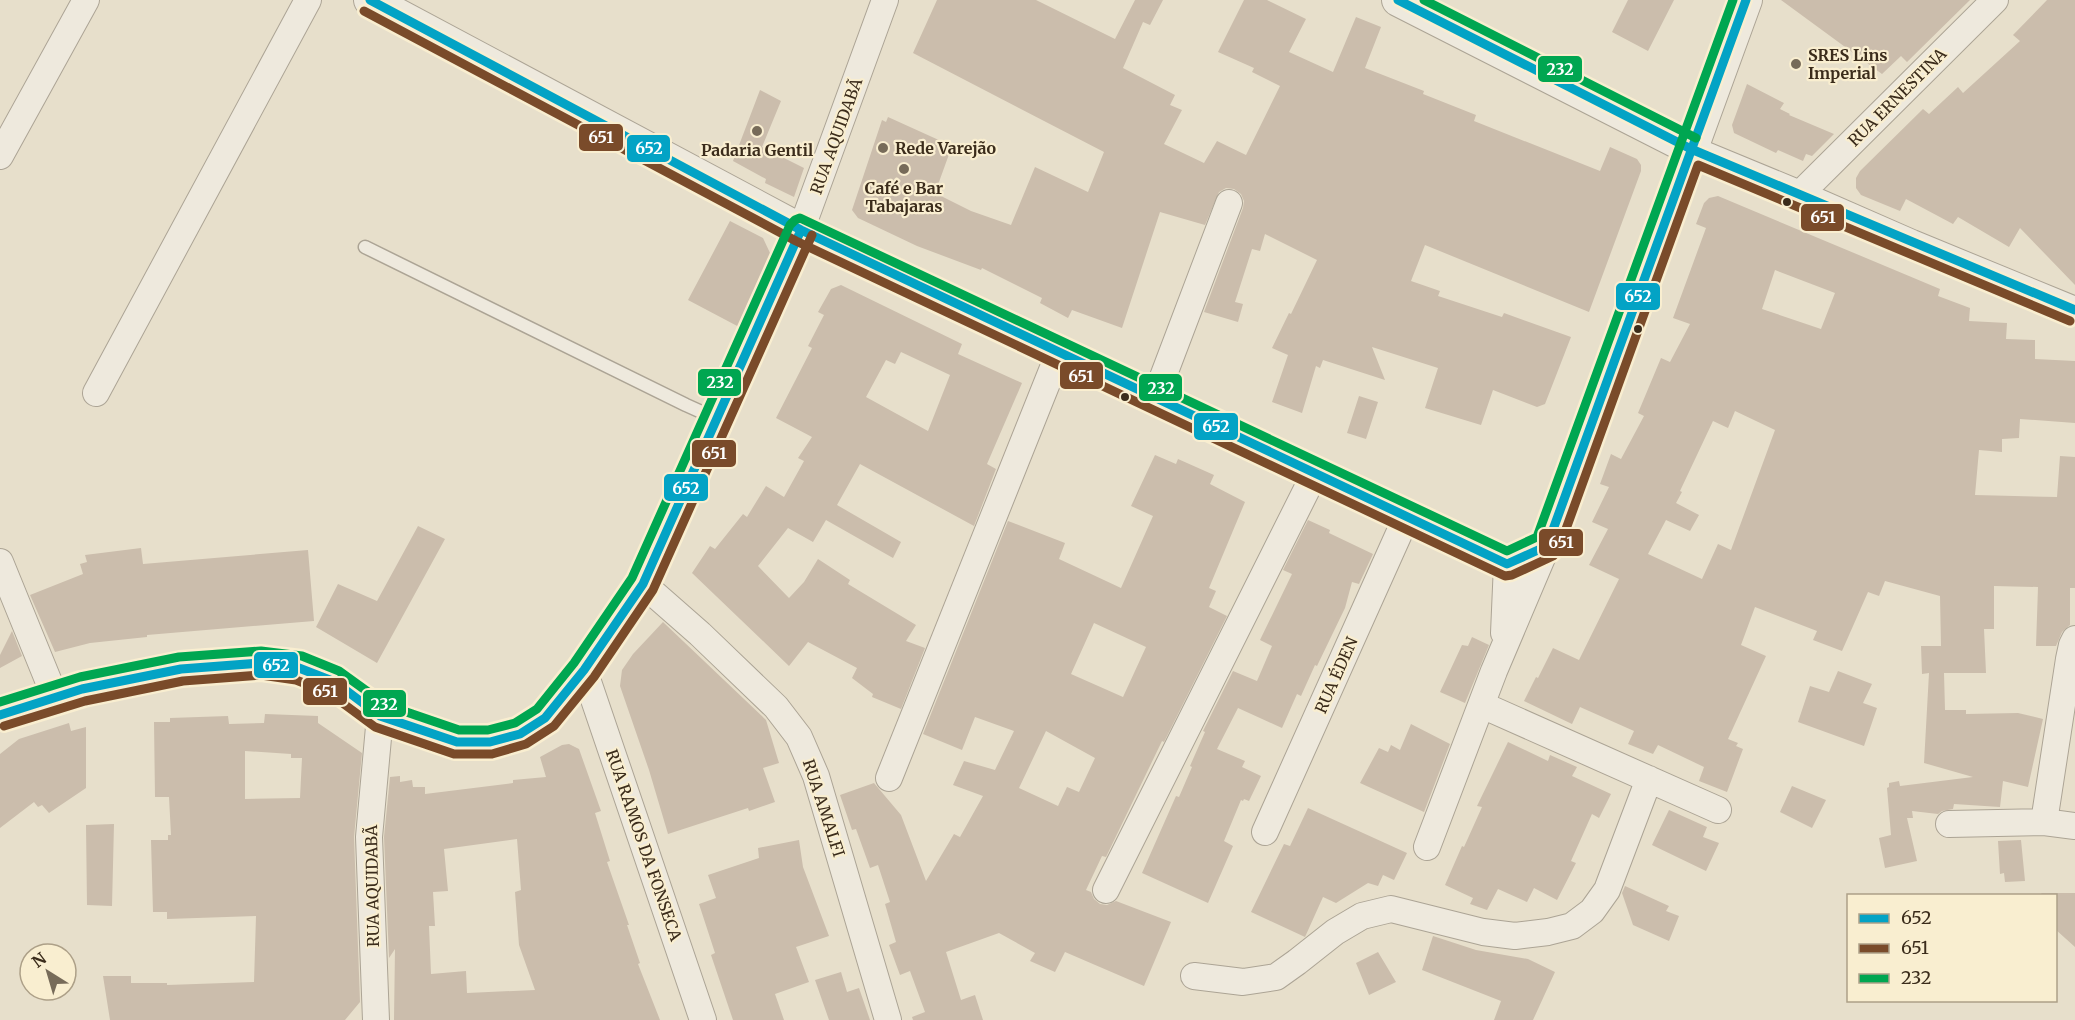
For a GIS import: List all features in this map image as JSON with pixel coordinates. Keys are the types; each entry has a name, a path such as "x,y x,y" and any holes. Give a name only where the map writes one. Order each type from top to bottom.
{"street":[{"path":"0,156 86,0"},
{"path":"96,393 308,0"},
{"path":"370,0 801,231 1315,472 1406,518 1507,564 1548,546"},
{"name":"RUA AQUIDABÃ","path":"0,715 82,688 181,669 261,663 299,668 335,682 380,716 458,742 490,742 520,734 544,718 584,670 643,584 801,231 885,0"},
{"path":"1398,0 1691,149 2075,310"},
{"path":"1427,847 1503,649 1548,546 1746,0"},
{"name":"RUA ERNESTINA","path":"1800,194 1995,0"},
{"path":"1155,398 1229,203"},
{"path":"889,778 1059,353"},
{"path":"1106,890 1315,472"},
{"name":"RUA ÉDEN","path":"1265,832 1406,518"},
{"path":"0,562 55,697"},
{"path":"1503,649 1507,564"},
{"name":"RUA AMALFI","path":"643,584 700,634 776,707 799,737 816,776 888,1020"},
{"path":"2044,822 2069,659 2075,639"},
{"name":"RUA RAMOS DA FONSECA","path":"584,670 703,1020"},
{"path":"1482,705 1718,810"},
{"name":"RUA AQUIDABÃ","path":"376,1020 369,837 380,716"},
{"path":"1194,976 1243,982 1276,977 1335,932 1362,916 1391,909 1483,932 1515,936 1572,926 1592,911 1607,890 1649,779"},
{"path":"1949,824 2044,822 2075,826"}],"lane":[{"path":"365,247 717,419"}],"building":[{"path":"937,0 1036,0 1115,39 1135,0 1163,0 1150,25 1143,22 1123,68 1175,95 1170,105 1182,110 1164,144 1204,163 1217,141 1246,155 1280,86 1252,72 1254,68 1218,52 1244,0 1267,0 1306,19 1289,52 1333,72 1356,17 1381,27 1365,68 1424,91 1423,94 1476,115 1474,121 1600,171 1610,147 1637,159 1641,165 1641,171 1589,312 1425,245 1411,281 1440,291 1438,296 1502,317 1504,313 1571,337 1545,404 1537,407 1493,390 1481,425 1425,408 1438,368 1372,347 1385,380 1323,360 1320,368 1316,366 1302,413 1272,402 1288,355 1272,348 1317,260 1265,234 1260,251 1252,249 1235,302 1243,304 1238,322 1204,312 1243,208 1244,201 1241,194 1234,189 1226,188 1219,192 1205,225 1160,212 1122,328 1072,310 1068,318 1040,303 1042,298 982,268 981,270 917,246 858,218 852,210 882,120 886,122 888,117 952,146 935,193 971,211 1011,225 1035,167 1088,192 1104,152 913,53"},
{"path":"1628,0 1674,0 1648,51 1612,32"},
{"path":"1781,0 1970,0 1907,62 1901,56 1882,74"},
{"path":"2047,0 2075,0 2075,285 2020,228 2009,247 1958,217 1953,224 1906,199 1900,211 1861,195 1856,188 1856,178 1860,171 1923,109 1929,114 1958,87 1963,93 2020,41 2013,35"},
{"path":"1747,84 1784,103 1780,109 1789,115 1834,134 1812,156 1806,154 1803,161 1778,150 1776,153 1734,133 1732,125"},
{"path":"760,90 781,101 762,147 804,168 794,197 765,183 766,179 733,161"},
{"path":"1718,196 1940,289 1938,296 1970,308 1969,321 2007,323 2006,339 2035,340 2035,359 2075,361 2075,423 2020,419 2019,438 2002,439 2002,452 1979,450 1975,495 2057,497 2060,456 2075,457 2075,588 2070,588 2070,625 2062,632 2056,646 2036,646 2038,587 1994,586 1994,629 1984,629 1986,673 1944,673 1945,710 1966,710 1966,714 2018,713 2043,719 2028,787 2003,781 2000,807 1954,804 1953,809 1938,814 1912,811 1913,818 1907,818 1917,861 1885,868 1879,838 1891,835 1887,788 1889,783 1899,781 1900,786 1973,777 1924,763 1929,673 1922,674 1921,646 1941,646 1940,596 1885,581 1879,596 1868,592 1842,651 1813,640 1817,631 1755,607 1741,645 1766,656 1728,739 1738,743 1736,746 1743,749 1727,792 1699,781 1704,767 1658,745 1653,754 1628,744 1634,731 1580,707 1572,724 1524,701 1553,648 1579,660 1619,579 1589,565 1608,529 1592,522 1609,487 1600,484 1611,454 1621,459 1644,416 1638,413 1661,358 1670,362 1690,324 1673,318 1706,228 1696,224 1704,203 1709,198","holes":["1775,270 1835,293 1821,329 1762,309","1735,411 1775,430 1731,550 1718,544 1702,579 1648,554 1666,520 1690,531 1699,515 1676,503 1682,492 1680,491 1713,421 1728,428"]},
{"path":"730,221 763,238 771,261 741,328 688,300"},
{"path":"841,285 962,344 958,354 1022,383 987,464 996,469 974,526 860,464 837,505 901,542 893,558 826,520 813,542 788,528 758,566 789,598 804,582 818,559 850,580 848,584 916,625 906,641 925,648 901,709 872,697 873,694 852,678 857,668 808,642 789,666 692,573 710,546 715,549 743,514 747,517 766,486 784,497 804,461 798,458 812,437 776,418 812,348 808,346 824,315 818,312 831,289","holes":["901,352 950,375 928,431 866,397 886,360 895,364"]},
{"path":"1359,396 1378,402 1366,439 1347,433"},
{"path":"1155,455 1176,464 1178,459 1214,475 1210,484 1245,502 1209,588 1216,591 1209,607 1227,616 1164,742 1162,741 1106,857 1102,856 1086,890 1091,892 1100,904 1107,905 1116,901 1171,922 1144,986 1065,952 1055,972 1030,961 1035,953 999,933 946,952 961,1000 975,995 983,1020 913,1020 912,1017 925,1012 910,971 900,975 889,945 896,942 885,904 890,902 878,865 870,868 856,829 852,830 840,795 874,783 901,815 926,881 954,834 960,837 983,796 953,785 964,761 995,770 1014,731 975,717 962,750 923,734 1008,521 1065,543 1059,559 1121,588 1153,516 1131,506","holes":["1094,623 1146,647 1123,697 1071,674","1046,731 1095,758 1079,792 1067,787 1058,806 1019,788"]},
{"path":"1308,520 1373,554 1359,584 1352,582 1345,608 1301,696 1297,694 1282,728 1238,708 1217,749 1245,761 1242,767 1261,776 1249,801 1241,800 1224,841 1233,846 1208,903 1142,873 1176,796 1179,797 1192,767 1190,766 1205,732 1203,731 1233,671 1257,681 1272,646 1260,640 1292,574 1283,570"},
{"path":"418,526 445,539 377,663 316,627 338,584 377,601"},
{"path":"141,548 143,564 308,550 314,621 147,635 147,637 90,643 55,652 30,595 83,574 80,564 87,562 85,555"},
{"path":"663,622 766,720 779,763 763,768 775,802 749,811 748,808 668,834 620,686 622,670 633,654"},
{"path":"12,631 22,656 0,668 0,655"},
{"path":"1472,637 1489,645 1465,703 1440,692 1462,645 1468,646"},
{"path":"1838,671 1872,684 1863,703 1877,708 1864,746 1798,722 1810,686 1829,692"},
{"path":"265,714 318,716 318,723 362,753 354,837 360,1002 345,1020 110,1020 103,976 131,976 131,983 167,983 167,985 254,982 256,916 167,919 167,912 153,912 151,840 168,840 168,835 171,835 169,797 155,797 154,722 170,722 170,718 228,716 229,724 264,723","holes":["245,751 291,754 291,758 302,758 300,798 245,799"]},
{"path":"69,723 71,731 86,727 86,788 49,813 42,805 38,807 34,802 0,828 0,754 19,739"},
{"path":"1411,724 1450,744 1424,812 1360,783 1379,748 1388,752 1391,745 1400,750"},
{"path":"1508,742 1548,761 1550,755 1577,767 1572,776 1611,794 1599,818 1592,814 1571,861 1576,863 1557,900 1534,888 1527,902 1498,889 1487,910 1470,904 1473,898 1445,885 1482,807 1477,806"},
{"path":"569,744 579,749 601,811 595,813 610,861 607,862 629,925 627,925 640,963 638,964 660,1020 394,1020 395,949 389,958 384,837 390,777 400,776 400,782 412,780 413,787 425,787 425,794 546,777 540,757 562,745","holes":["517,839 521,890 515,892 519,945 535,990 467,993 466,971 431,974 429,926 435,926 433,892 448,891 444,849"]},
{"path":"1792,786 1826,800 1812,828 1780,812"},
{"path":"1308,808 1407,853 1394,880 1383,875 1378,886 1368,883 1336,903 1323,897 1305,937 1251,912 1284,844 1290,846"},
{"path":"1669,810 1707,827 1703,837 1719,843 1706,871 1652,845"},
{"path":"114,824 112,906 87,905 86,825"},
{"path":"799,840 803,867 829,936 796,947 809,982 775,994 784,1020 733,1020 711,955 715,953 699,904 716,898 708,875 759,858 758,848"},
{"path":"2021,840 2025,881 2005,882 2004,873 2000,874 1998,841"},
{"path":"1625,886 1669,906 1666,911 1679,916 1669,941 1633,925 1622,893"},
{"path":"2075,893 2075,947 2057,931 2057,894 2042,894"},
{"path":"1433,936 1476,950 1528,959 1555,972 1533,1020 1494,1020 1501,1001 1422,970"},
{"path":"1378,952 1396,982 1369,995 1356,963"},
{"path":"841,972 847,992 859,988 870,1020 829,1020 815,980"}],"transit line":[{"name":"652","path":"370,0 801,230 1507,564 1547,546 1746,0"},
{"name":"652","path":"1398,0 1691,149 2075,310"},
{"name":"232","path":"1424,0 1696,138"},
{"name":"232","path":"0,702 80,677 179,657 261,651 302,656 339,671 386,705 459,730 488,730 515,723 537,709 574,663 632,578 790,225 800,218 1507,551 1537,537 1733,0"},
{"name":"651","path":"364,11 796,241 1505,576 1553,556 1558,551 1698,165 2070,321"},
{"name":"652","path":"0,715 82,689 181,669 261,663 299,668 335,682 380,716 457,742 490,742 520,734 545,718 584,670 643,584 801,230"},
{"name":"651","path":"4,726 85,701 183,681 261,675 296,680 329,693 375,727 454,754 492,754 526,744 554,726 594,677 653,590 812,235"}],"place":[{"name":"SRES Lins Imperial","path":"1796,64"},
{"name":"Padaria Gentil","path":"757,131"},
{"name":"Rede Varejão","path":"883,148"},
{"name":"Café e Bar Tabajaras","path":"904,169"}]}
